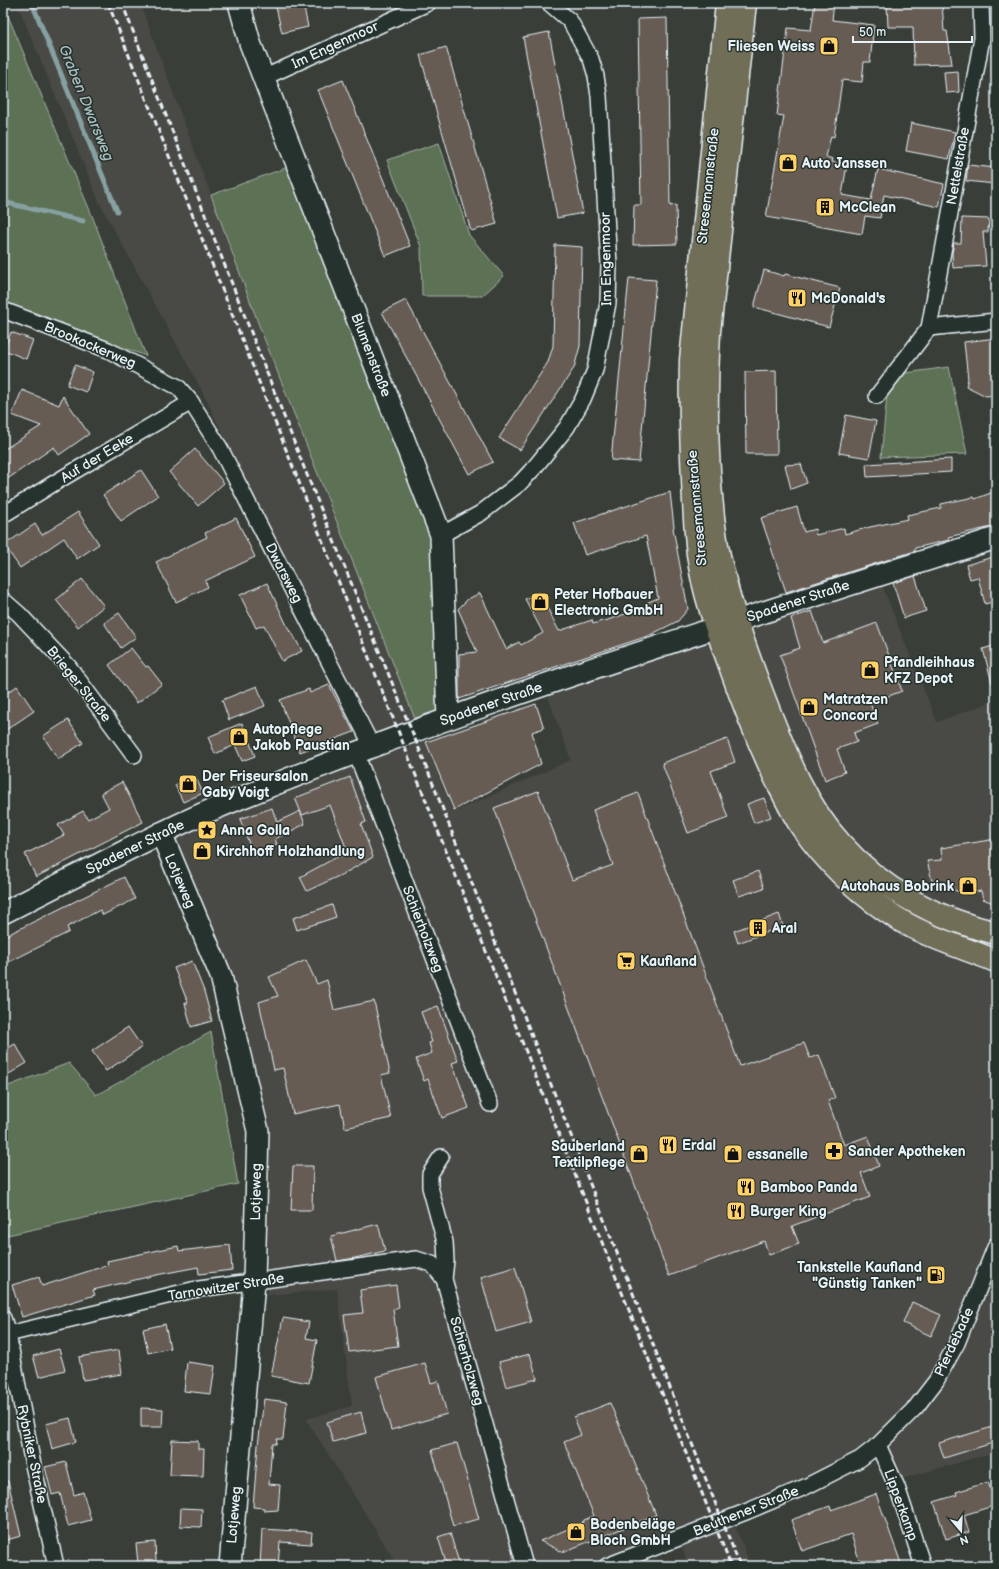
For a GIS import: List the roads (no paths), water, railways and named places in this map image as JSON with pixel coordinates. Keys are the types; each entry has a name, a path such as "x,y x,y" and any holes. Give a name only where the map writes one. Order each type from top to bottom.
{"main road":[{"name":"Stresemannstraße","path":"727,3 691,360 690,416 694,514 698,555 708,600 746,711 783,794 803,828 826,859 858,890 885,911 911,928 988,958"},
{"name":"Stresemannstraße","path":"745,3 707,361 707,426 713,518 719,558 737,621 764,696 783,745 817,813 841,844 868,870 899,893 920,906 950,919 996,933"}],"street":[{"name":"Blumenstraße","path":"239,3 250,43 263,78 441,535 448,718"},
{"name":"Im Engenmoor","path":"263,78 428,3"},
{"name":"Im Engenmoor","path":"441,535 481,513 520,483 534,468 567,427 583,399 595,370 608,303 609,280 599,96 596,76 591,59 570,21 549,3"},
{"name":"Nettelstraße","path":"877,396 929,328 982,38 981,3"},
{"name":"Brookackerweg","path":"3,310 108,350 178,387 191,402"},
{"path":"929,328 996,321"},
{"name":"Auf der Eeke","path":"3,515 191,402"},
{"name":"Dwarsweg","path":"191,402 220,448 364,750"},
{"name":"Spadener Straße","path":"3,913 161,833 212,809 448,718 717,627 996,538"},
{"name":"Brieger Straße","path":"3,600 19,614 69,668 134,755"},
{"name":"Schierholzweg","path":"364,750 490,1104"},
{"name":"Lotjeweg","path":"161,833 221,976 258,1131 254,1282 230,1566"},
{"path":"988,958 996,971"},
{"name":"Schierholzweg","path":"441,1157 430,1174 430,1187 445,1242 446,1261 444,1279 525,1566"},
{"name":"Pferdebade","path":"878,1445 916,1407 936,1381 957,1343 996,1245"},
{"name":"Tarnowitzer Straße","path":"6,1335 192,1290 416,1259 432,1264 444,1279"},
{"name":"Rybniker Straße","path":"3,1318 33,1465 56,1566"},
{"name":"Beuthener Straße","path":"608,1566 805,1487 860,1459 878,1445"},
{"name":"Lipperkamp","path":"878,1445 897,1487 923,1566"}],"waterway":[{"name":"Graben Dwarsweg","path":"32,3 117,211"},
{"path":"3,202 83,221"}],"railway":[{"path":"108,3 731,1566"},
{"path":"122,3 305,470 422,756 740,1566"}],"place":[{"name":"Fliesen Weiss","path":"829,46"},
{"name":"Auto Janssen","path":"788,163"},
{"name":"McClean","path":"825,207"},
{"name":"McDonald's","path":"797,298"},
{"name":"Peter Hofbauer Electronic GmbH","path":"540,602"},
{"name":"Pfandleihhaus KFZ Depot","path":"870,670"},
{"name":"Matratzen Concord","path":"809,707"},
{"name":"Autopflege Jakob Paustian","path":"239,737"},
{"name":"Der Friseursalon Gaby Voigt","path":"188,784"},
{"name":"Anna Golla","path":"207,830"},
{"name":"Kirchhoff Holzhandlung","path":"202,851"},
{"name":"Autohaus Bobrink","path":"968,886"},
{"name":"Aral","path":"758,928"},
{"name":"Kaufland","path":"626,961"},
{"name":"Erdal","path":"668,1145"},
{"name":"Sander Apotheken","path":"834,1151"},
{"name":"Sauberland Textilpflege","path":"639,1154"},
{"name":"essanelle","path":"733,1154"},
{"name":"Bamboo Panda","path":"746,1187"},
{"name":"Burger King","path":"736,1211"},
{"name":"Tankstelle Kaufland \"Günstig Tanken\"","path":"936,1275"},
{"name":"Bodenbeläge Bloch GmbH","path":"576,1532"}]}
